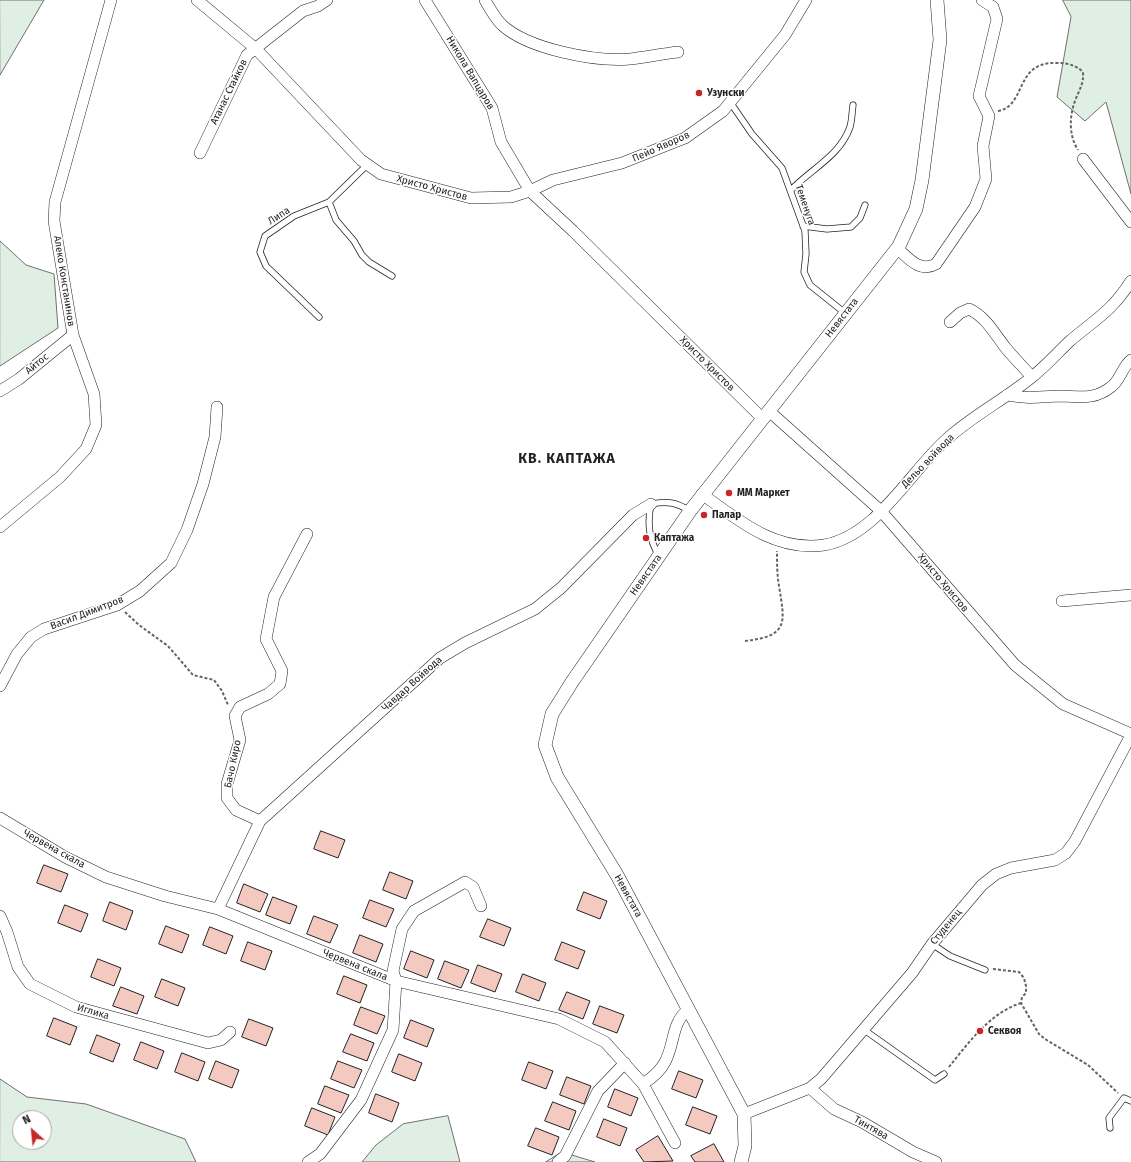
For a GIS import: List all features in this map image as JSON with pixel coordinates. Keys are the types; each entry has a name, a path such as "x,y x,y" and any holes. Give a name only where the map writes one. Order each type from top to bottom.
{"street":[{"name":"Алеко Констанинов","path":"0,527 60,477 86,449 96,425 94,394 73,335 54,221 55,202 112,0"},
{"name":"Христо Христов","path":"197,0 256,49 361,160 381,174 471,198 511,197 530,191 766,415 881,511 1015,665 1063,704 1131,734"},
{"name":"Атанас Стайков","path":"200,153 247,55 303,11 318,6 326,0"},
{"name":"Никола Вапцаров","path":"425,0 492,108 501,142 530,191"},
{"path":"485,0 502,25 520,38 567,52 599,58 628,59 678,52"},
{"name":"Пейо Яворов","path":"530,191 553,180 622,164 685,138 711,121 730,102 785,35 806,0"},
{"name":"Невястата","path":"741,1162 745,1146 744,1114 617,875 557,777 545,744 552,714 572,682 702,494 897,248 916,209 922,180 940,40 937,0"},
{"path":"897,248 919,266 930,267 940,258 975,208 986,179 983,146 989,112 982,104 979,96 997,19 993,7 982,0"},
{"path":"1084,159 1131,222"},
{"name":"Дельо войвода","path":"702,494 749,528 776,540 790,544 810,546 826,544 844,539 860,530 881,511 947,438 1032,377 1072,340 1112,308 1131,281"},
{"path":"950,322 960,313 969,309 978,313 990,326 1012,356 1032,377"},
{"name":"Айтос","path":"0,391 19,379 73,335"},
{"path":"1007,395 1036,398 1059,396 1084,398 1099,394 1113,386 1127,363 1131,360"},
{"name":"Васил Димитров","path":"0,686 17,654 31,637 44,630 117,604 140,591 171,563 187,530 203,484 215,437 217,407"},
{"name":"Чавдар Войвода","path":"218,909 260,820 440,658 465,643 535,609 561,588 633,515 651,504"},
{"path":"234,716 240,707 268,694 280,684 282,671 266,639 274,597 307,534"},
{"path":"1062,601 1131,595"},
{"name":"Бачо Киро","path":"234,716 240,740 227,784 227,798 236,810 260,820"},
{"name":"Студенец","path":"744,1114 810,1088 821,1079 862,1029 912,973 932,944 982,885 996,874 1011,868 1055,860 1066,853 1075,841 1131,734"},
{"name":"Червена скала","path":"0,818 65,857 106,876 165,896 218,909 396,981 559,1019 605,1042 625,1063 644,1084 675,1143"},
{"path":"308,1162 320,1154 361,1100 393,1030 396,981 393,971 402,929 414,911 465,882 473,887 481,906"},
{"name":"Иглика","path":"0,916 7,932 18,967 30,984 76,1007 208,1043 221,1040 230,1032"},
{"path":"644,1084 659,1072 666,1061 676,1024 682,1014 689,1009"},
{"path":"558,1162 566,1156 598,1090 625,1063"},
{"name":"Тинтява","path":"810,1088 834,1109 862,1122 913,1152 936,1162"}],"lane":[{"name":"Теменуга","path":"730,102 752,134 782,168 803,226 806,254 804,272 810,285 846,314"},
{"path":"791,190 833,154 842,143 850,126 853,105"},
{"name":"Липа","path":"319,317 266,266 260,252 265,236 294,216 329,202 368,165"},
{"path":"329,202 336,220 354,241 362,255 369,262 392,276"},
{"path":"803,226 828,229 851,227 860,218 865,205"},
{"path":"659,556 649,534 651,504 666,501 679,504 690,511"},
{"path":"932,944 950,956 985,970"},
{"path":"862,1029 935,1080 944,1074"},
{"path":"1110,1128 1109,1118 1124,1098 1131,1101"}],"path":[{"path":"989,112 1008,107 1013,101 1027,75 1032,70 1048,63 1077,66 1083,72 1084,82 1074,102 1070,118 1074,143 1084,159"},
{"path":"745,641 768,637 778,630 783,620 776,540"},
{"path":"117,604 139,625 168,646 193,675 214,680 222,691 234,716"},
{"path":"985,970 994,969 1018,972 1024,978 1026,986 1026,993 1022,997 1022,1003 1039,1034 1045,1040 1088,1065 1124,1098"},
{"path":"944,1074 971,1040 996,1015 1008,1007 1022,1003"}],"green space":[{"path":"0,0 44,0 0,75"},
{"path":"1063,0 1131,0 1131,194 1106,102 1085,121 1057,97 1071,17"},
{"path":"0,241 26,265 54,274 58,328 0,366"},
{"path":"0,1079 27,1097 86,1104 185,1139 196,1162 0,1162"},
{"path":"448,1116 460,1162 362,1162 376,1145 403,1124"},
{"path":"562,1152 595,1162 546,1162"}],"building":[{"path":"321,831 345,840 338,858 314,849"},
{"path":"44,865 68,874 61,892 37,883"},
{"path":"390,872 413,881 406,899 383,890"},
{"path":"244,884 268,894 260,912 237,903"},
{"path":"584,892 607,901 600,919 577,910"},
{"path":"273,897 297,906 290,924 266,915"},
{"path":"370,900 394,909 386,927 363,918"},
{"path":"110,902 133,911 126,930 103,921"},
{"path":"65,905 88,914 81,932 58,923"},
{"path":"314,916 338,925 330,943 307,934"},
{"path":"488,919 511,928 504,946 480,937"},
{"path":"166,926 189,935 182,953 159,944"},
{"path":"210,927 233,936 226,954 203,945"},
{"path":"360,935 383,944 376,962 353,953"},
{"path":"248,942 272,951 265,970 241,961"},
{"path":"562,942 585,951 578,969 555,960"},
{"path":"411,951 434,960 427,978 404,969"},
{"path":"98,959 121,968 114,986 91,977"},
{"path":"445,961 469,970 461,988 438,979"},
{"path":"478,965 502,974 495,992 471,983"},
{"path":"523,974 546,983 539,1001 516,992"},
{"path":"344,976 367,985 360,1003 337,994"},
{"path":"162,979 185,988 178,1006 155,997"},
{"path":"121,987 144,996 137,1014 113,1006"},
{"path":"567,992 590,1001 583,1019 559,1010"},
{"path":"600,1006 624,1015 617,1033 593,1024"},
{"path":"361,1007 385,1016 377,1034 354,1025"},
{"path":"54,1018 77,1027 70,1045 47,1036"},
{"path":"249,1019 273,1028 266,1046 242,1037"},
{"path":"411,1020 434,1029 427,1047 404,1038"},
{"path":"351,1034 374,1043 367,1061 343,1052"},
{"path":"97,1035 120,1044 113,1062 90,1053"},
{"path":"141,1042 164,1051 157,1069 134,1060"},
{"path":"182,1053 205,1062 198,1081 175,1072"},
{"path":"399,1054 422,1063 415,1081 392,1072"},
{"path":"216,1061 239,1070 232,1088 209,1079"},
{"path":"338,1061 362,1070 354,1088 331,1079"},
{"path":"529,1062 553,1071 546,1089 522,1080"},
{"path":"679,1071 703,1080 696,1098 672,1089"},
{"path":"567,1077 591,1086 584,1104 560,1095"},
{"path":"325,1086 349,1095 341,1113 318,1104"},
{"path":"615,1089 638,1098 631,1116 608,1107"},
{"path":"376,1094 399,1103 392,1122 369,1113"},
{"path":"553,1102 576,1111 569,1130 545,1121"},
{"path":"693,1107 717,1116 710,1134 686,1125"},
{"path":"312,1108 335,1117 328,1135 305,1126"},
{"path":"604,1119 627,1128 620,1146 597,1137"},
{"path":"536,1128 559,1137 552,1155 528,1146"},
{"path":"658,1136 673,1161 644,1162 636,1150"},
{"path":"714,1144 724,1162 695,1162 691,1156"}],"place":[{"name":"Узунски","path":"699,93"},
{"name":"ММ Маркет","path":"729,493"},
{"name":"Палар","path":"704,515"},
{"name":"Каптажа","path":"646,538"},
{"name":"Секвоя","path":"980,1031"}],"district":[{"name":"КВ. КАПТАЖА","path":"567,459"}]}
